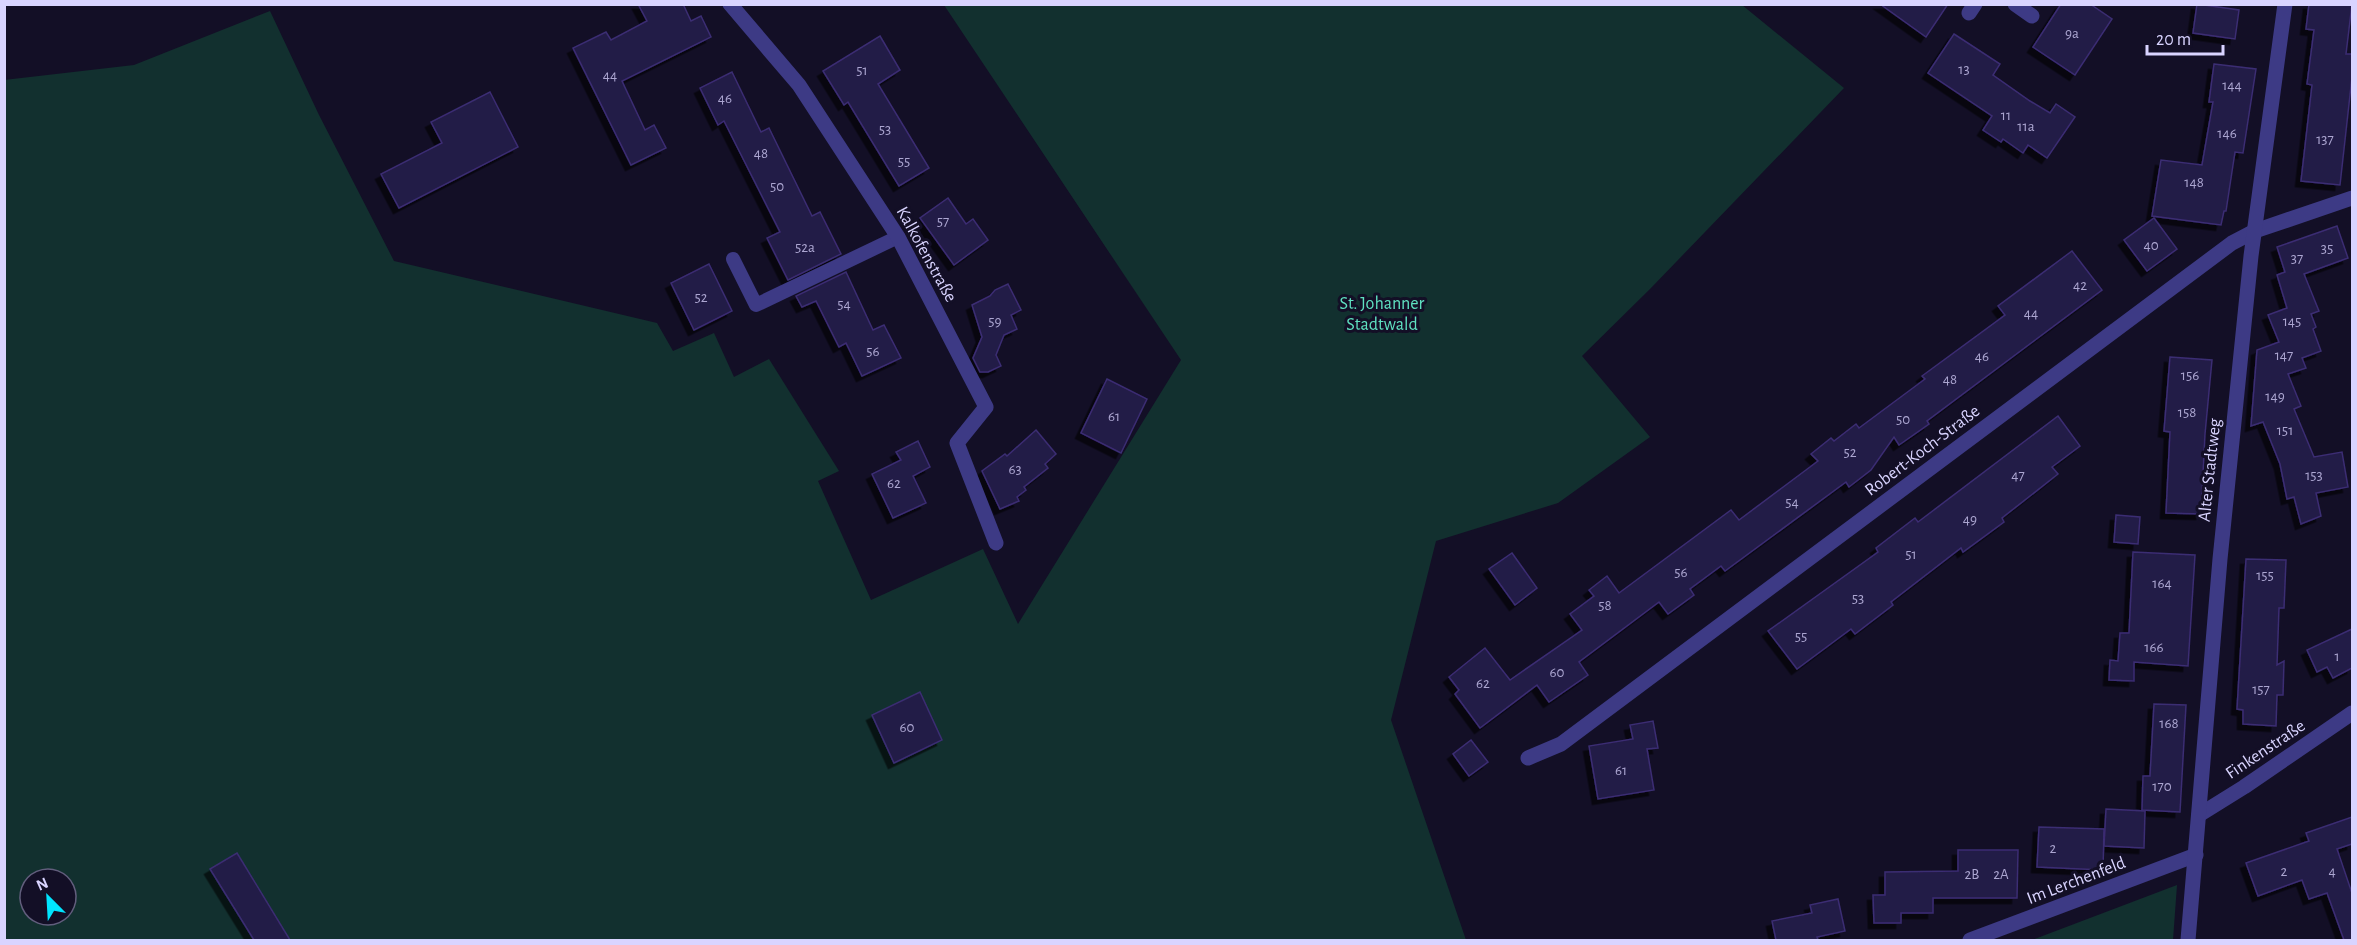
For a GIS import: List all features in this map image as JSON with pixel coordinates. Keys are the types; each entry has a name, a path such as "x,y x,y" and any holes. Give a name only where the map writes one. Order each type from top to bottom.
{"street":[{"name":"Kalkofenstraße","path":"730,4 799,85 898,237 986,407 957,443 996,543"},
{"path":"2015,4 2032,16"},
{"name":"Alter Stadtweg","path":"2188,940 2220,559 2255,231 2285,4"},
{"name":"Robert-Koch-Straße","path":"1528,758 1561,744 2223,250 2255,231 2352,198"},
{"name":"Finkenstraße","path":"2199,815 2352,713"},
{"name":"Im Lerchenfeld","path":"1970,940 2196,855"}],"lane":[{"path":"733,259 756,305 898,237"}],"green space":[{"name":"St. Johanner Stadtwald","path":"944,5 1742,5 1844,88 1582,356 1650,437 1558,503 1436,541 1391,720 1466,940 5,940 4,80 134,65 270,11 319,115 394,261 657,323 673,351 714,333 734,377 769,359 839,471 818,481 871,600 983,549 1018,624 1181,360"},
{"path":"2177,885 2173,940 2032,940"}],"building":[{"path":"638,4 683,4 691,21 701,16 711,37 622,81 645,130 654,125 666,148 631,165 573,48 606,32 611,40 647,21"},
{"path":"1880,4 1948,4 1926,37"},
{"path":"2061,4 2090,4 2112,19 2075,75 2033,47"},
{"path":"2197,4 2239,10 2235,39 2193,33"},
{"path":"2309,4 2352,4 2346,54 2352,54 2352,77 2340,185 2301,181 2312,85 2307,84 2314,30 2306,29"},
{"path":"1954,34 2000,64 1993,75 2030,101 2050,113 2056,104 2075,117 2047,158 2028,145 2023,153 2003,139 2001,142 1983,130 1992,116 1928,73"},
{"path":"880,36 900,70 878,84 929,168 899,186 848,102 844,105 823,71"},
{"path":"2214,64 2256,69 2243,153 2235,152 2226,211 2224,211 2221,225 2152,216 2161,160 2202,165 2213,102 2209,102"},
{"path":"732,72 761,132 769,128 812,216 820,212 841,254 788,280 767,238 780,232 724,121 718,125 700,88"},
{"path":"490,92 518,147 399,208 381,174 442,143 431,122"},
{"path":"948,198 966,224 973,219 988,240 954,265 920,218"},
{"path":"2154,218 2177,249 2147,271 2124,240"},
{"path":"2337,226 2348,258 2304,274 2319,311 2311,314 2316,327 2313,329 2321,351 2302,358 2306,368 2288,374 2301,406 2294,409 2314,457 2342,452 2348,487 2316,493 2321,516 2301,524 2294,497 2287,499 2280,464 2263,422 2251,426 2257,350 2279,342 2268,315 2287,308 2277,275 2285,272 2277,247"},
{"path":"2072,251 2102,290 1927,421 1929,424 1899,445 1894,437 1871,470 1849,487 1846,482 1725,571 1721,566 1690,589 1694,595 1668,614 1659,602 1579,662 1588,675 1549,702 1537,685 1480,728 1455,694 1459,690 1449,677 1485,648 1510,680 1582,630 1570,614 1594,596 1589,590 1607,576 1619,593 1731,510 1739,520 1818,461 1811,454 1831,438 1834,441 1856,424 1859,428 1925,379 1922,376 2005,315 1998,306"},
{"path":"709,264 732,311 694,330 671,283"},
{"path":"846,272 873,330 884,325 901,358 862,376 846,343 839,347 816,301 802,307 796,296"},
{"path":"1008,284 1021,310 1011,315 1017,329 1004,335 996,355 1001,366 988,372 980,372 973,358 982,337 972,305"},
{"path":"2170,357 2212,360 2201,514 2166,513 2170,432 2164,431"},
{"path":"1107,379 1147,399 1121,453 1081,433"},
{"path":"2058,416 2080,446 2052,467 2058,474 2002,518 2004,522 1963,552 1961,548 1891,602 1893,605 1855,634 1851,629 1797,669 1768,631 1878,552 1876,548 1915,518 1918,522"},
{"path":"1036,430 1056,454 1045,464 1048,468 1024,487 1026,490 1017,497 1019,501 1000,509 982,471 1005,454 1007,456"},
{"path":"918,441 930,467 913,476 926,503 893,518 872,474 901,460 896,452"},
{"path":"2116,515 2140,517 2138,544 2114,542"},
{"path":"2133,552 2195,555 2188,666 2134,662 2134,681 2109,680 2110,660 2118,661 2120,633 2129,633"},
{"path":"1512,553 1537,588 1515,605 1489,569"},
{"path":"2246,559 2286,560 2284,608 2279,608 2277,665 2284,661 2283,695 2277,695 2276,726 2243,724 2243,710 2237,709"},
{"path":"2352,629 2352,668 2333,678 2327,667 2317,672 2307,650"},
{"path":"920,692 942,740 894,763 872,715"},
{"path":"2154,704 2186,705 2180,812 2142,810 2143,776 2150,776"},
{"path":"1653,721 1658,748 1647,749 1654,790 1598,799 1589,746 1633,739 1630,725"},
{"path":"1471,740 1488,762 1469,776 1453,754"},
{"path":"2106,809 2145,811 2144,848 2104,846"},
{"path":"2352,817 2352,844 2337,849 2352,893 2352,940 2344,940 2327,893 2309,899 2302,880 2258,896 2246,863 2309,841 2306,833"},
{"path":"2039,827 2104,829 2103,870 2037,867"},
{"path":"1958,850 2018,850 2017,898 1933,898 1933,913 1901,913 1901,923 1874,923 1873,895 1885,895 1885,872 1958,871"},
{"path":"237,853 290,940 254,940 210,869"},
{"path":"1838,899 1845,931 1817,937 1818,940 1776,940 1772,921 1812,913 1810,905"}]}
